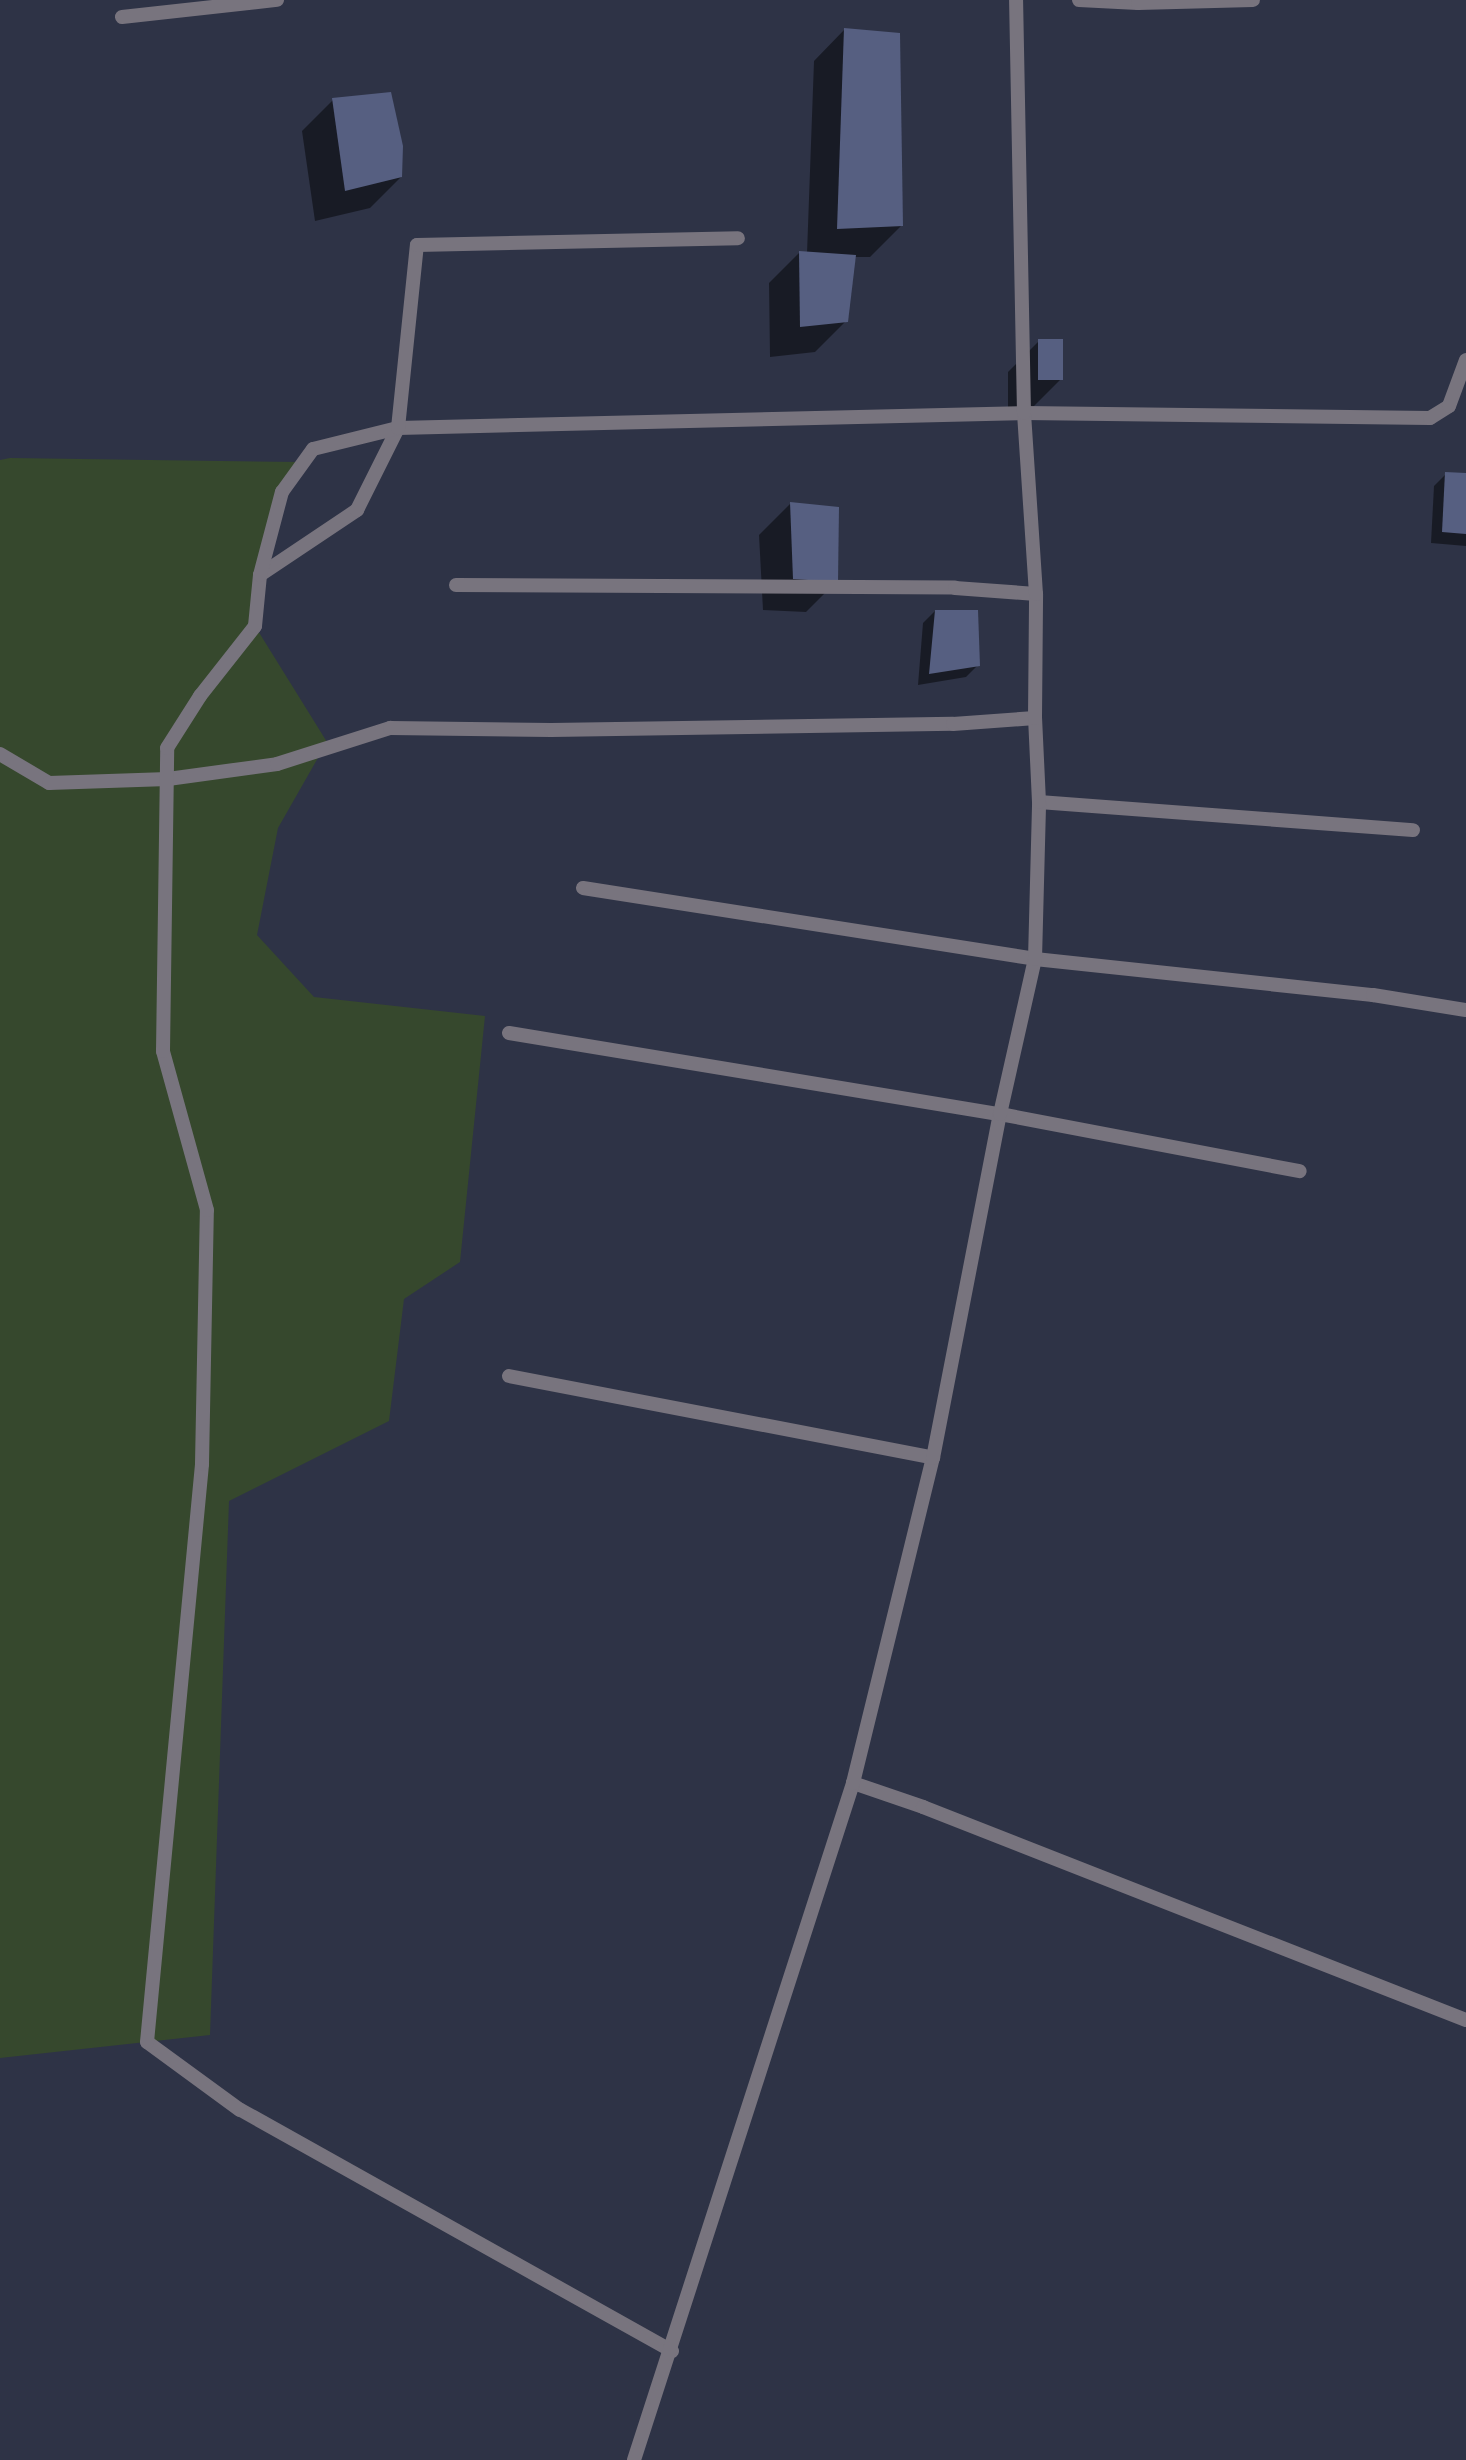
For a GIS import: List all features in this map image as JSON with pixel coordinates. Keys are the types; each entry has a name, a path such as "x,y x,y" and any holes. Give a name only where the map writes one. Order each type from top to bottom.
{"street":[{"path":"122,17 277,0"},
{"path":"634,2460 672,2351 853,1783 933,1458 1000,1114 1035,959 1039,802 1035,718 1036,594 1024,413 1016,0"},
{"path":"1079,0 1138,3 1253,0"},
{"path":"260,575 357,510 398,428 417,246 738,238"},
{"path":"672,2351 240,2110 147,2042 202,1464 207,1210 163,1051 167,748 200,696 254,626 260,575 282,492 313,449 398,428 1024,413 1430,418 1448,406 1466,360"},
{"path":"456,585 954,588 1036,594"},
{"path":"0,754 49,783 168,779 277,764 390,728 634,729 953,724 1035,718"},
{"path":"1039,802 1413,830"},
{"path":"583,888 1035,959 1373,995 1466,1010"},
{"path":"509,1033 1000,1114 1300,1171"},
{"path":"509,1376 933,1458"},
{"path":"853,1783 923,1807 1466,2020"}],"green space":[{"path":"0,460 299,462 282,492 255,626 327,742 278,828 257,935 314,997 485,1016 460,1262 404,1299 389,1421 229,1501 210,2035 0,2058"}],"building":[{"path":"844,28 900,33 903,226 837,229"},
{"path":"391,92 403,146 402,177 345,191 332,98"},
{"path":"799,251 856,255 848,322 800,327"},
{"path":"1038,339 1063,339 1063,380 1038,380"},
{"path":"1445,472 1466,473 1466,534 1442,532"},
{"path":"790,502 839,507 838,582 793,579"},
{"path":"935,610 978,610 980,666 929,674"}]}
